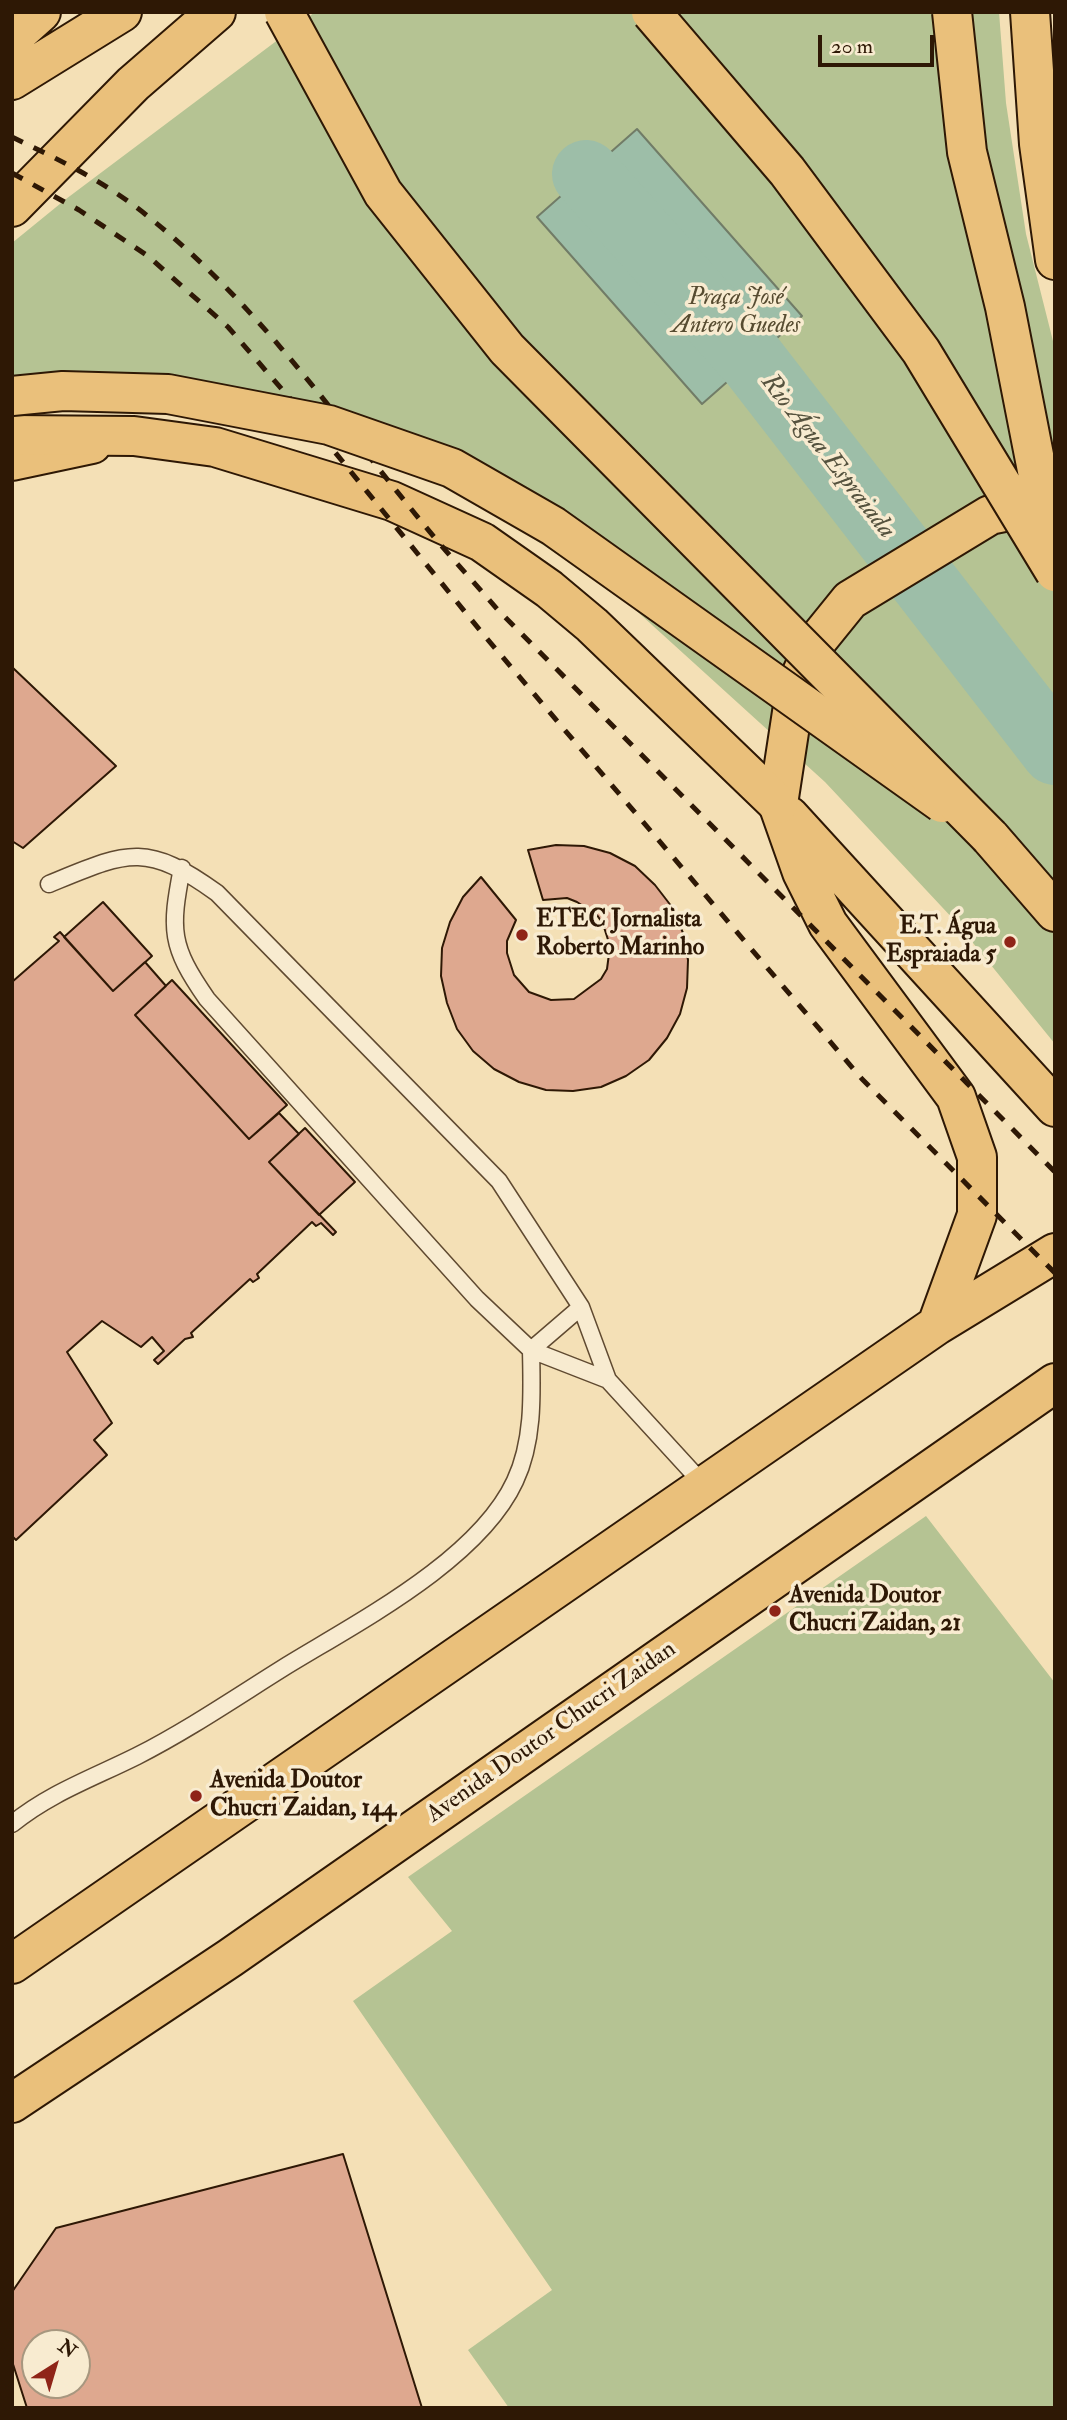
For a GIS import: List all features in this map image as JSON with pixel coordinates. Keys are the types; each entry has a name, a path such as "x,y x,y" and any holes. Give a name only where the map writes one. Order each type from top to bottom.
{"main road":[{"path":"12,38 41,12"},
{"path":"12,80 122,12"},
{"path":"12,207 133,83 216,12"},
{"path":"284,12 383,193 506,349 990,837 1055,912"},
{"path":"651,12 787,171 921,351 1055,572"},
{"path":"952,12 967,152 1005,307 1055,561"},
{"path":"1030,12 1039,144 1055,260"},
{"path":"12,396 63,391 168,394 329,425 452,468 553,526 990,837"},
{"path":"12,435 134,436 215,447 393,501 482,542 549,589 592,625 778,804 1055,1107"},
{"path":"12,461 134,436"},
{"path":"937,1325 977,1214 977,1157 956,1097 828,924 802,873 778,804 796,686 816,642 850,600 990,515 1055,503"},
{"path":"12,1964 937,1325 1055,1254"},
{"name":"Avenida Doutor Chucri Zaidan","path":"12,2103 230,1958 1055,1383"}],"lane":[{"path":"49,884 110,859 143,856 182,868 217,893 499,1181 581,1307 608,1380 705,1486"},
{"path":"182,868 174,913 176,946 188,973 207,999 470,1291 531,1350 608,1380"},
{"path":"12,1824 54,1794 138,1755 200,1720 394,1599 471,1542 496,1513 516,1481 527,1446 531,1350 581,1307"}],"green space":[{"name":"Praça José Antero Guedes","path":"315,12 999,12 1006,103 1026,234 1055,349 1055,1044 956,922 825,782 619,595 475,500 371,453 254,417 12,402 12,243 66,199"},
{"path":"926,1516 1055,1683 1055,2408 509,2408 468,2350 552,2290 353,2001 452,1931 408,1877"}],"shaded area":[{"path":"637,129 802,316 702,404 537,217"}],"building":[{"path":"12,667 116,766 23,848 12,841"},
{"path":"556,845 584,846 610,853 635,866 655,885 672,907 683,933 688,960 687,988 680,1014 667,1038 649,1060 626,1076 601,1087 573,1091 546,1090 519,1082 494,1069 473,1051 457,1029 441,976 442,948 450,922 463,897 481,877 516,920 507,941 507,953 514,975 529,992 551,1000 574,999 601,979 607,969 610,946 597,915 567,898 543,900 528,850"},
{"path":"103,902 152,956 113,991 64,937"},
{"path":"60,932 113,991 145,962 166,986 135,1015 249,1139 279,1113 299,1134 269,1162 336,1232 333,1235 321,1223 316,1226 312,1222 257,1274 259,1278 253,1282 250,1279 191,1333 193,1337 185,1339 158,1364 154,1360 164,1351 152,1337 141,1347 102,1321 67,1352 112,1423 94,1440 107,1455 16,1540 12,1536 12,982 59,941 54,937"},
{"path":"172,980 287,1105 249,1139 135,1015"},
{"path":"305,1128 355,1182 319,1215 269,1162"},
{"path":"343,2154 422,2408 27,2408 24,2399 91,2399 91,2329 21,2329 21,2389 12,2361 12,2292 56,2228"}],"waterway":[{"name":"Rio Água Espraiada","path":"586,174 752,360 1055,751"}],"railway":[{"path":"12,137 81,172 130,202 185,248 222,284 258,321 430,532 497,609 1055,1172"},
{"path":"12,173 79,210 148,256 228,327 312,424 483,634 862,1079 1055,1273"}],"place":[{"name":"ETEC Jornalista Roberto Marinho","path":"522,935"},
{"name":"E.T. Água Espraiada 5","path":"1010,942"},
{"name":"Avenida Doutor Chucri Zaidan, 21","path":"775,1611"},
{"name":"Avenida Doutor Chucri Zaidan, 144","path":"196,1796"}]}
